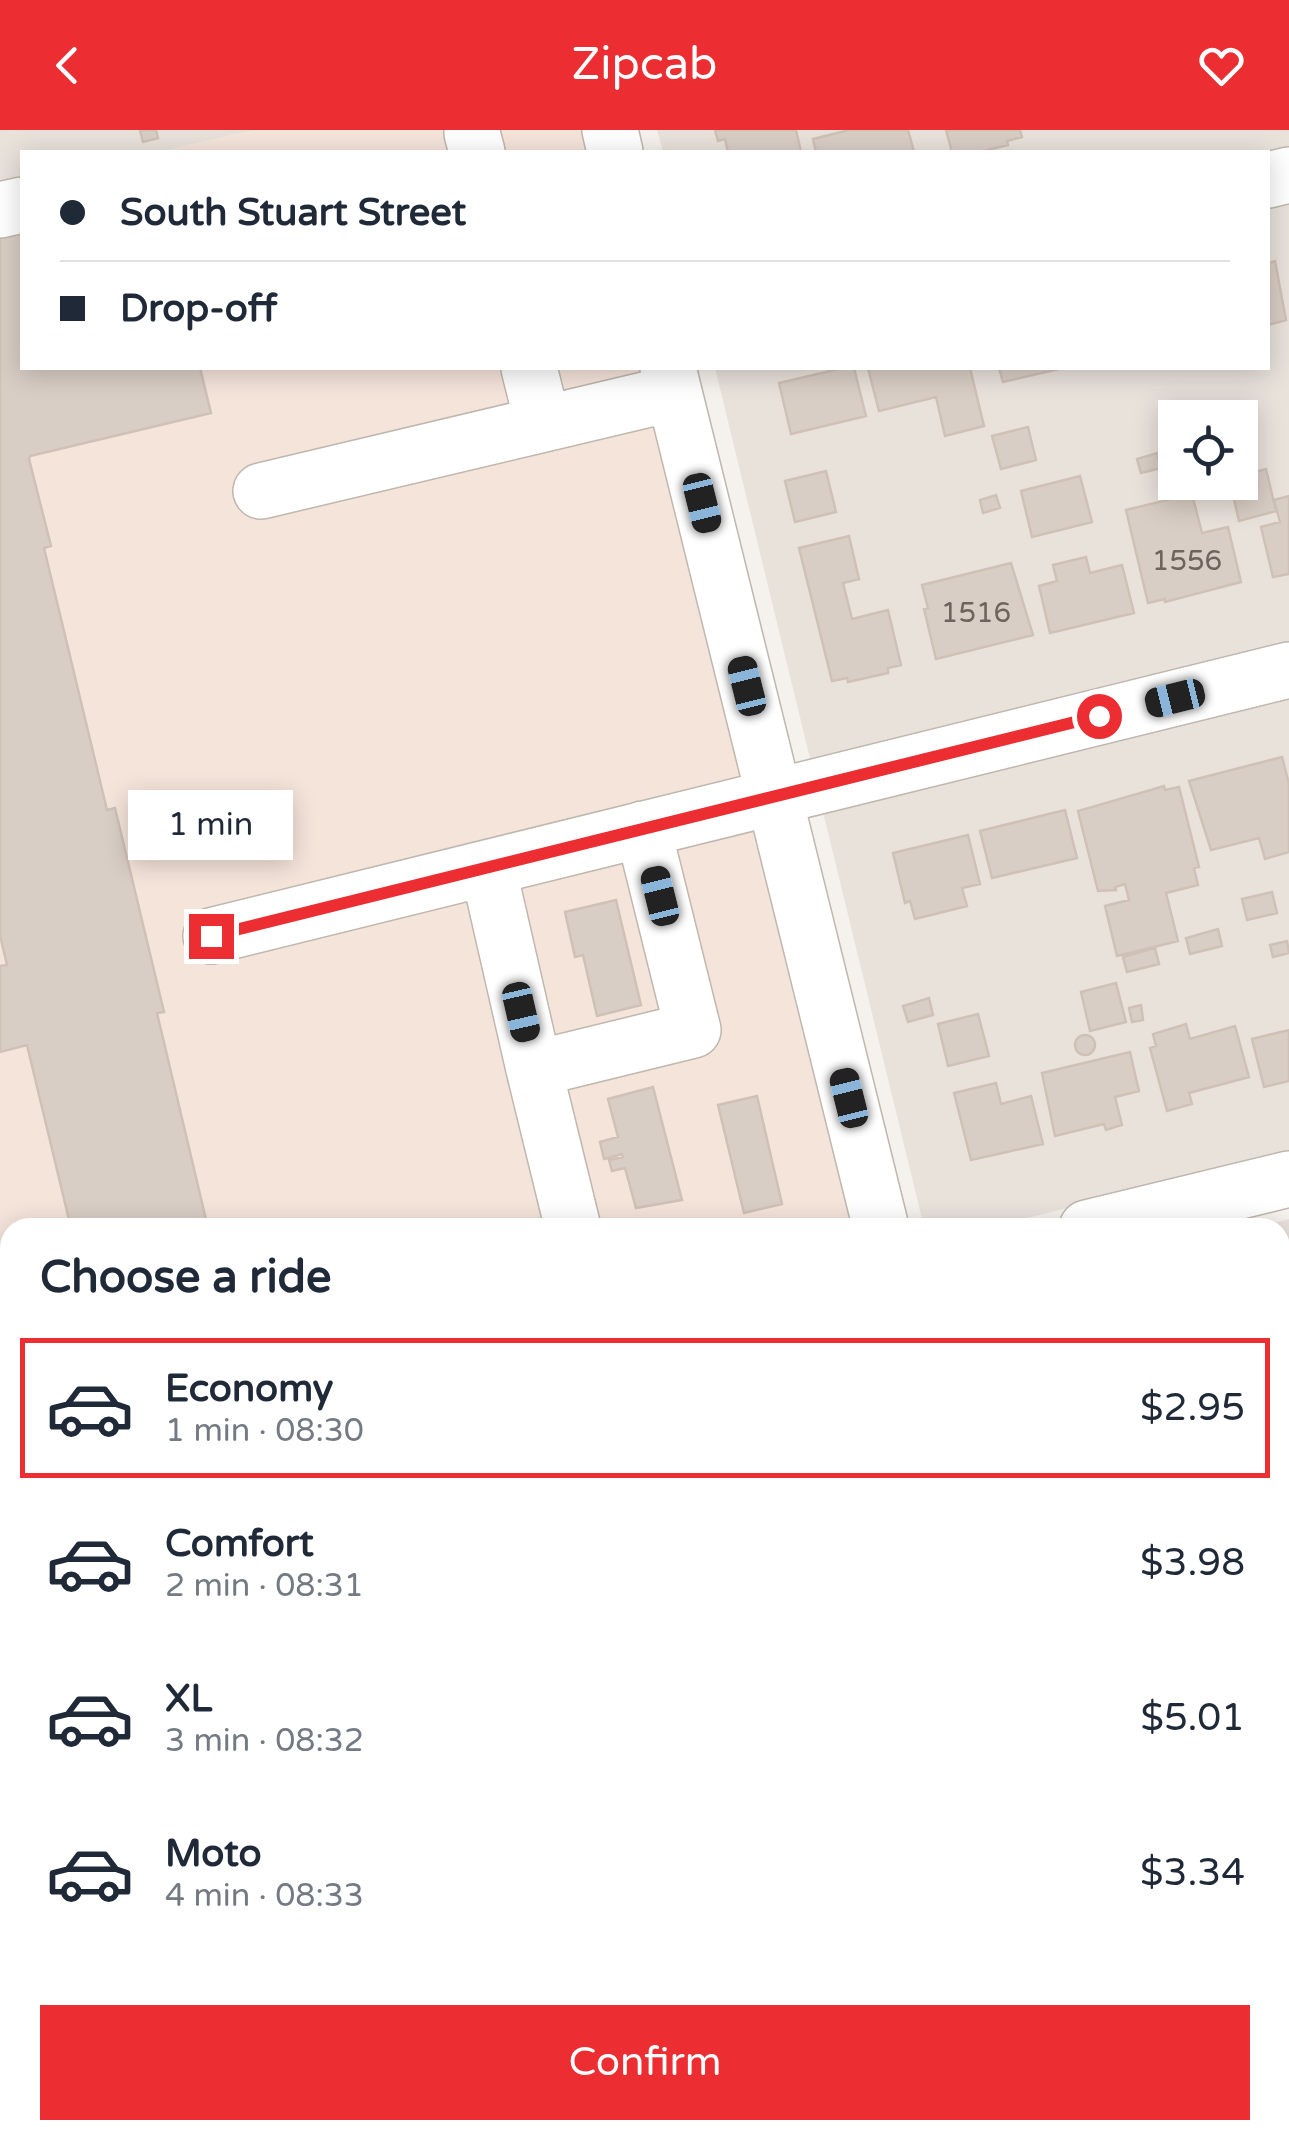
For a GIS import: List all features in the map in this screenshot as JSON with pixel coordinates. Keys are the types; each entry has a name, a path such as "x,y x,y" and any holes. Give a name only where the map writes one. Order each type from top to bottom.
{"street":[{"path":"530,370 544,424"},
{"path":"261,490 544,424 671,380 879,1218"},
{"path":"211,936 1289,670"},
{"path":"534,1069 693,1030 643,829"},
{"path":"488,868 571,1218"},
{"path":"1129,1218 1289,1179"}],"shaded area":[{"path":"0,130 255,130 168,150 20,150 20,185 0,190"},
{"path":"255,130 581,130 586,150 168,150"},
{"path":"657,130 1289,130 1289,1153 1027,1218 922,1218 715,370 1270,370 1270,150 662,150"},
{"path":"20,185 20,370 640,370 849,1218 0,1218 0,190"}],"building":[{"path":"140,130 156,130 158,138 143,142"},
{"path":"715,130 796,130 801,150 728,150 725,139 718,141"},
{"path":"849,130 908,130 913,150 816,150 813,139"},
{"path":"946,130 1020,130 1022,137 987,150 951,150"},
{"path":"20,218 20,370 200,370 211,413 29,459 51,546 44,548 107,810 115,808 164,1012 157,1013 206,1218 69,1218 27,1045 0,1052 0,966 7,965 0,935 0,223"},
{"path":"1275,261 1286,320 1270,324 1270,262"},
{"path":"834,370 854,370 866,416 791,434 779,383"},
{"path":"869,370 970,370 984,426 945,436 936,397 879,411"},
{"path":"1000,370 1054,370 1003,382"},
{"path":"1028,427 1036,460 1001,469 992,436"},
{"path":"1157,453 1158,469 1141,473 1137,459"},
{"path":"1266,469 1276,511 1239,521 1234,500 1258,500 1258,471"},
{"path":"826,471 836,512 795,522 785,481"},
{"path":"1080,476 1092,522 1032,537 1021,491"},
{"path":"996,495 1000,508 983,513 980,500"},
{"path":"1289,496 1289,574 1273,577 1261,527 1280,522 1274,500"},
{"path":"1167,500 1194,500 1202,533 1228,527 1241,582 1148,603 1126,510"},
{"path":"849,536 859,579 843,583 852,619 888,610 901,665 888,668 888,673 848,682 847,678 832,681 799,548"},
{"path":"1086,557 1090,573 1122,565 1134,613 1050,633 1039,586 1057,581 1053,565"},
{"path":"1011,563 1033,635 936,659 922,585"},
{"path":"1282,757 1289,784 1289,852 1265,859 1259,838 1211,850 1189,781"},
{"path":"1164,786 1165,790 1179,787 1199,867 1194,868 1198,885 1166,893 1178,941 1117,956 1105,906 1129,900 1125,884 1115,887 1116,890 1098,891 1078,811"},
{"path":"1065,810 1077,858 992,878 980,831"},
{"path":"968,835 980,884 962,888 967,906 915,919 910,901 905,903 893,853"},
{"path":"1272,892 1277,913 1247,920 1242,899"},
{"path":"616,900 641,1005 597,1016 583,955 575,957 565,912"},
{"path":"1218,929 1222,946 1190,954 1186,938"},
{"path":"1287,941 1289,953 1273,957 1270,945"},
{"path":"1155,948 1159,964 1127,972 1123,957"},
{"path":"1116,983 1126,1022 1090,1031 1081,992"},
{"path":"929,998 933,1015 908,1022 903,1006"},
{"path":"1141,1005 1143,1020 1132,1022 1129,1008"},
{"path":"978,1014 989,1056 948,1066 938,1024"},
{"path":"1186,1024 1190,1039 1235,1026 1249,1077 1189,1093 1192,1104 1167,1111 1150,1048 1156,1046 1153,1034"},
{"path":"1289,1030 1289,1081 1264,1087 1252,1039"},
{"path":"1085,1035 1095,1045 1085,1055 1075,1045"},
{"path":"1130,1052 1139,1091 1115,1097 1122,1125 1106,1130 1104,1124 1055,1136 1042,1073"},
{"path":"996,1083 1001,1104 1031,1096 1043,1144 971,1160 954,1093"},
{"path":"653,1087 682,1200 636,1208 625,1168 612,1171 609,1160 623,1157 622,1154 604,1159 600,1142 618,1137 608,1099"},
{"path":"757,1096 782,1204 744,1213 718,1105"}],"route":[{"path":"211,936 1099,716"}]}
